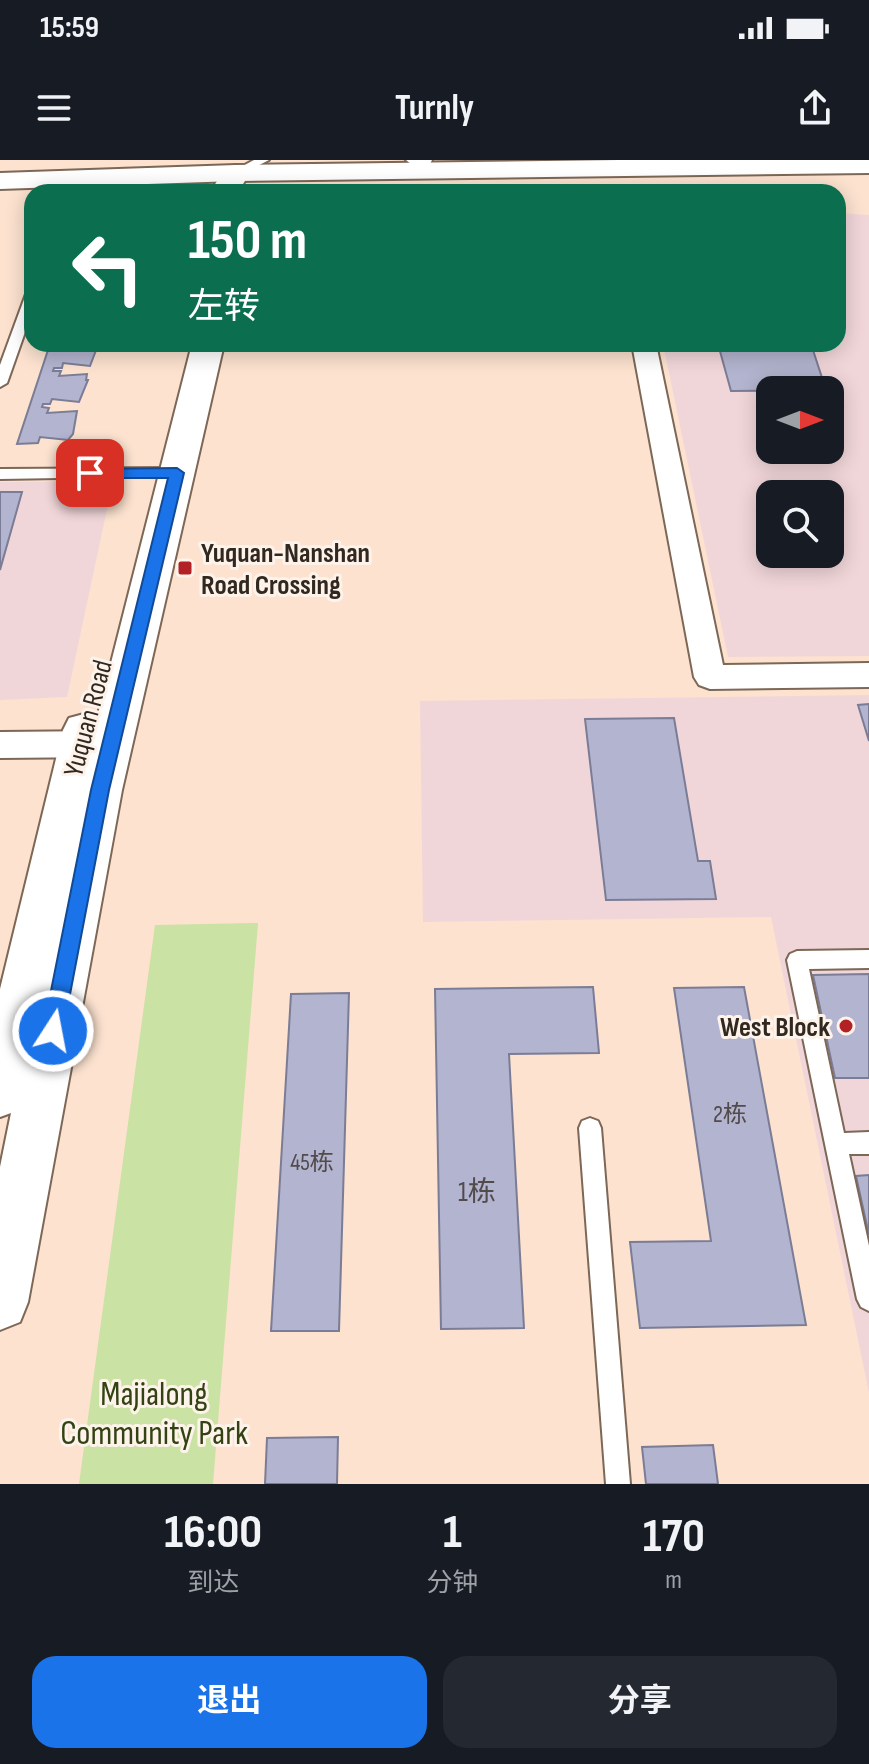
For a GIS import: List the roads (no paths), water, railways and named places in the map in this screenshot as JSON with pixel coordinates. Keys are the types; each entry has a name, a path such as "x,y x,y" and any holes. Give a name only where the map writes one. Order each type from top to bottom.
{"street":[{"path":"249,184 420,163 869,165"},
{"path":"0,181 140,184"},
{"path":"0,206 24,205"},
{"name":"Yuquan Road","path":"164,473 183,352"},
{"name":"Yuquan Road","path":"0,1093 96,744 164,473 205,352"},
{"path":"646,352 710,677 869,675"},
{"path":"0,745 96,744"},
{"name":"Yuquan Road","path":"0,1302 96,744"}],"lane":[{"path":"235,184 263,160"},
{"path":"0,383 24,316"},
{"path":"0,474 164,473"},
{"path":"869,959 797,960 869,1299"},
{"path":"590,1128 618,1484"},
{"path":"836,1144 869,1143"}],"place":[{"name":"Yuquan-Nanshan Road Crossing","path":"185,568"},
{"name":"West Block","path":"846,1026"}],"park label":[{"name":"Majialong Community Park","path":"154,1412"}]}
